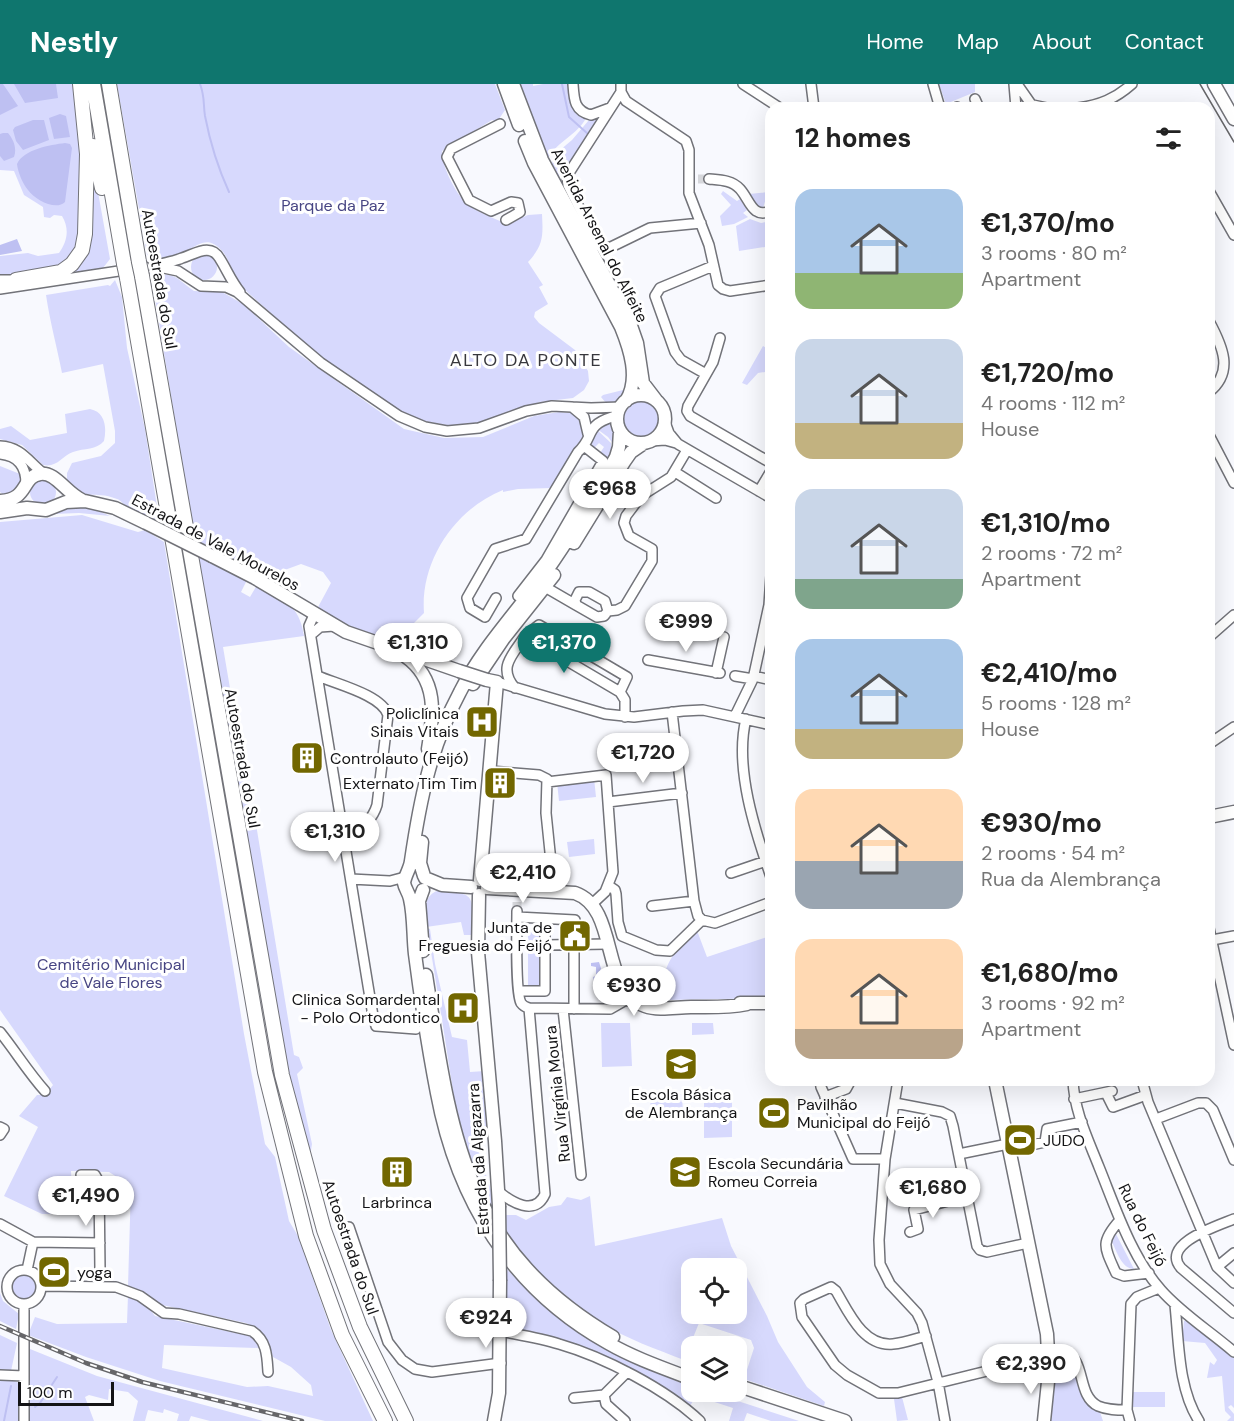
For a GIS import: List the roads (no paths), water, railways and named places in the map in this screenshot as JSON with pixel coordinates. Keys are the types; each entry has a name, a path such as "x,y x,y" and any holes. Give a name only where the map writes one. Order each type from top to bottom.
{"highway":[{"path":"81,84 98,169 124,265"},
{"path":"4,286 61,272 72,264 82,250 85,234 87,154 81,84"},
{"name":"Autoestrada do Sul","path":"93,84 265,1072 306,1236 342,1335 385,1421"},
{"name":"Autoestrada do Sul","path":"109,84 282,1075 324,1230 360,1327 406,1421"}],"main road":[{"name":"Avenida Arsenal do Alfeite","path":"504,84 534,163 609,301 624,334 633,374 631,388 623,404"},
{"name":"Avenida Arsenal do Alfeite","path":"513,84 542,160 630,323 637,343 643,383 656,400"},
{"path":"1214,84 1234,119"},
{"path":"414,839 421,797 432,756 457,696 486,648 544,575 616,457 619,447 616,424 623,404 639,396 656,400 663,408 665,422 660,435 631,452 565,558 491,656 468,693 438,763 426,812 420,860 424,883 419,902 422,940 447,1105 466,1169 488,1216 524,1265 575,1312 627,1344 681,1366"},
{"path":"616,424 630,441 648,442"},
{"path":"0,501 16,497 32,477 43,473"},
{"name":"Estrada de Vale Mourelos","path":"43,473 57,479 61,486 72,495 85,501 115,508 245,572 298,604 313,628 334,626 387,648 492,681"},
{"path":"26,486 28,502 37,509"},
{"path":"55,506 62,496 61,486"},
{"name":"Estrada de Vale Mourelos","path":"0,512 23,508 46,510 74,501 85,501"},
{"path":"387,648 407,657 419,668 428,683 432,697 433,720 406,882 411,901 416,959 434,1079 443,1124 460,1176 482,1221 516,1268 543,1296 594,1335 623,1351 681,1375"},
{"name":"Estrada da Algazarra","path":"492,681 490,771 479,887 478,952 499,1206 501,1363 500,1394 494,1421"},
{"path":"1215,816 1234,812"},
{"path":"406,882 416,872 424,883 479,887 517,894 558,892 589,904 600,917 627,995 667,1008 701,1007 718,1002 765,1003"},
{"path":"406,882 414,893 424,883"},
{"path":"996,1086 1047,1334 1049,1380 1044,1421"},
{"path":"1036,1421 1045,1401 1049,1380"},
{"path":"747,1389 845,1421"},
{"path":"747,1397 819,1421"}],"street":[{"path":"573,84 575,102 582,111 591,115 612,106"},
{"path":"743,84 771,102"},
{"path":"811,84 813,102"},
{"path":"933,84 938,102"},
{"path":"1016,84 1031,102"},
{"path":"1016,84 1017,102"},
{"path":"1106,102 1132,84"},
{"path":"620,86 612,106 567,176 568,185 597,244 606,248 650,228 701,223"},
{"path":"620,86 626,101 686,141 693,179 689,193 709,245 716,282 720,288 730,291 765,286"},
{"path":"500,124 451,149 447,154 447,159 469,200 492,211 511,202 517,202 520,212 506,220"},
{"path":"709,179 726,181 738,187 756,212 765,213"},
{"path":"1215,202 1234,235"},
{"path":"4,286 154,266 201,250 217,254 230,279 250,302"},
{"path":"191,280 187,264 195,253"},
{"path":"205,286 215,283 220,277 222,263"},
{"path":"154,266 178,271 198,285 219,286 233,290 321,363 399,416 425,427 447,431 479,429 540,407 591,408 623,404"},
{"path":"706,374 681,360 675,351 655,296 660,288 713,266"},
{"path":"1215,332 1228,356 1228,371 1225,378 1215,387"},
{"path":"720,338 715,357 687,411 690,416 765,460"},
{"path":"570,406 584,417 588,434"},
{"path":"591,408 616,424"},
{"path":"665,422 669,434 678,444 765,494"},
{"path":"496,598 485,616 470,608 467,598 495,549 526,539 596,423 616,424"},
{"path":"648,442 665,440 678,444"},
{"path":"0,446 8,446 20,452 43,473"},
{"path":"518,596 546,560 603,461 584,446"},
{"path":"1215,447 1234,483"},
{"path":"545,587 597,617 625,606 652,561 653,555 651,549 629,536 624,523 626,516 642,496 671,477 687,450"},
{"path":"0,454 8,455 19,461 26,472 26,486"},
{"path":"675,472 716,498"},
{"path":"759,491 765,481"},
{"path":"576,605 575,600 579,592 589,592 604,601 609,611"},
{"path":"1215,632 1234,615"},
{"path":"515,688 505,674 506,666 525,636 539,625 627,677 620,692"},
{"path":"735,716 753,678 765,626"},
{"path":"313,628 318,676 376,1026 416,1029"},
{"path":"525,636 620,692 625,700 625,717"},
{"path":"648,660 718,673 724,637"},
{"path":"318,676 373,699 383,705 388,715 379,793 374,813 367,823 345,842"},
{"path":"735,676 765,679"},
{"path":"492,681 605,714 625,717 703,710 765,724"},
{"path":"672,712 694,901 698,916 702,920 715,922 765,904"},
{"path":"746,719 742,739 743,767 765,851"},
{"path":"1215,740 1234,727"},
{"path":"490,771 545,777 547,782 546,823 558,892"},
{"path":"547,782 606,775 613,872 605,892 589,904"},
{"path":"608,802 682,793"},
{"path":"731,873 765,860"},
{"path":"351,879 406,882"},
{"path":"609,885 615,890 618,922 622,936 656,950 670,951 702,920"},
{"path":"652,906 694,901"},
{"path":"575,920 517,914 521,1003 530,1008 610,1009 627,995"},
{"path":"519,991 545,991 544,930"},
{"path":"1215,939 1234,936"},
{"path":"544,945 608,944"},
{"path":"574,945 574,1009"},
{"path":"1215,953 1234,1045"},
{"path":"498,1191 508,1200 527,1207 538,1204 545,1194 530,1008"},
{"name":"Rua Virgínia Moura","path":"563,1009 581,1175"},
{"path":"0,1032 23,1060 26,1070 45,1090"},
{"path":"822,1086 853,1159 885,1159"},
{"path":"825,1097 846,1089 848,1086"},
{"path":"897,1086 885,1159 879,1240 880,1264 890,1284 917,1313 926,1336 945,1421"},
{"name":"Rua do Feijó","path":"1073,1086 1074,1099 1082,1122 1120,1220 1149,1273 1175,1305 1234,1352"},
{"path":"1144,1086 1217,1267 1234,1283"},
{"path":"1074,1099 1109,1092 1113,1107 1146,1095"},
{"path":"895,1103 942,1112 950,1116 977,1246 980,1250 987,1252 1028,1243"},
{"path":"1156,1119 1198,1103 1206,1103 1213,1110 1234,1160"},
{"path":"959,1154 1045,1142 1047,1129 1082,1122"},
{"path":"81,1175 96,1175 98,1178 100,1270"},
{"path":"910,1232 918,1229 914,1210 967,1196"},
{"path":"1234,1219 1202,1232 1177,1250 1176,1262 1234,1313"},
{"path":"1120,1220 1105,1240 1106,1249 1116,1273 1124,1276 1149,1273"},
{"path":"0,1224 33,1242 100,1244"},
{"path":"349,1227 388,1342 402,1360 415,1369 432,1372 501,1363"},
{"path":"27,1270 33,1242"},
{"path":"1217,1267 1234,1253"},
{"path":"27,1270 37,1275 41,1286 38,1297 24,1304 15,1302 9,1296 4,1276 27,1270"},
{"path":"41,1286 116,1287 140,1296 164,1313 179,1314 252,1331 264,1343 268,1372"},
{"path":"926,1336 894,1344 883,1344 860,1329 834,1288 827,1288 802,1301 800,1307 801,1314 831,1361 848,1376 879,1393 890,1395 1064,1352 1074,1358 1086,1395 1093,1403 1105,1408 1127,1410"},
{"path":"1130,1421 1127,1410 1131,1304 1134,1299 1159,1288"},
{"path":"24,1304 24,1421"},
{"path":"1175,1305 1183,1374 1190,1401 1199,1421"},
{"path":"500,1331 558,1343 627,1372 672,1397 700,1421"},
{"path":"574,1398 604,1395 627,1372"},
{"path":"0,1375 24,1376"},
{"path":"604,1395 606,1404 625,1421"}],"waterway":[{"path":"200,84 212,145 229,192"},
{"path":"562,84 569,117 588,134"},
{"path":"35,1407 57,1377"},
{"path":"4,1421 11,1386"}],"tunnel":[{"path":"698,179 709,179"},
{"path":"517,899 517,911"}],"tram line":[{"path":"1200,84 1211,102"},
{"path":"1215,110 1234,142"}],"railway":[{"path":"0,1326 86,1363 142,1382 302,1421"}],"place":[{"name":"Policlínica Sinais Vitais","path":"482,722"},
{"name":"Controlauto (Feijó)","path":"307,758"},
{"name":"Externato Tim Tim","path":"500,783"},
{"name":"Junta de Freguesia do Feijó","path":"575,936"},
{"name":"Clinica Somardental - Polo Ortodontico","path":"463,1008"},
{"name":"Escola Básica de Alembrança","path":"681,1064"},
{"name":"Pavilhão Municipal do Feijó","path":"774,1113"},
{"name":"JUDO","path":"1020,1140"},
{"name":"Larbrinca","path":"397,1172"},
{"name":"Escola Secundária Romeu Correia","path":"685,1172"},
{"name":"yoga","path":"54,1272"}],"district":[{"name":"ALTO DA PONTE","path":"526,360"}],"park label":[{"name":"Parque da Paz","path":"333,205"},
{"name":"Cemitério Municipal de Vale Flores","path":"111,973"}]}
